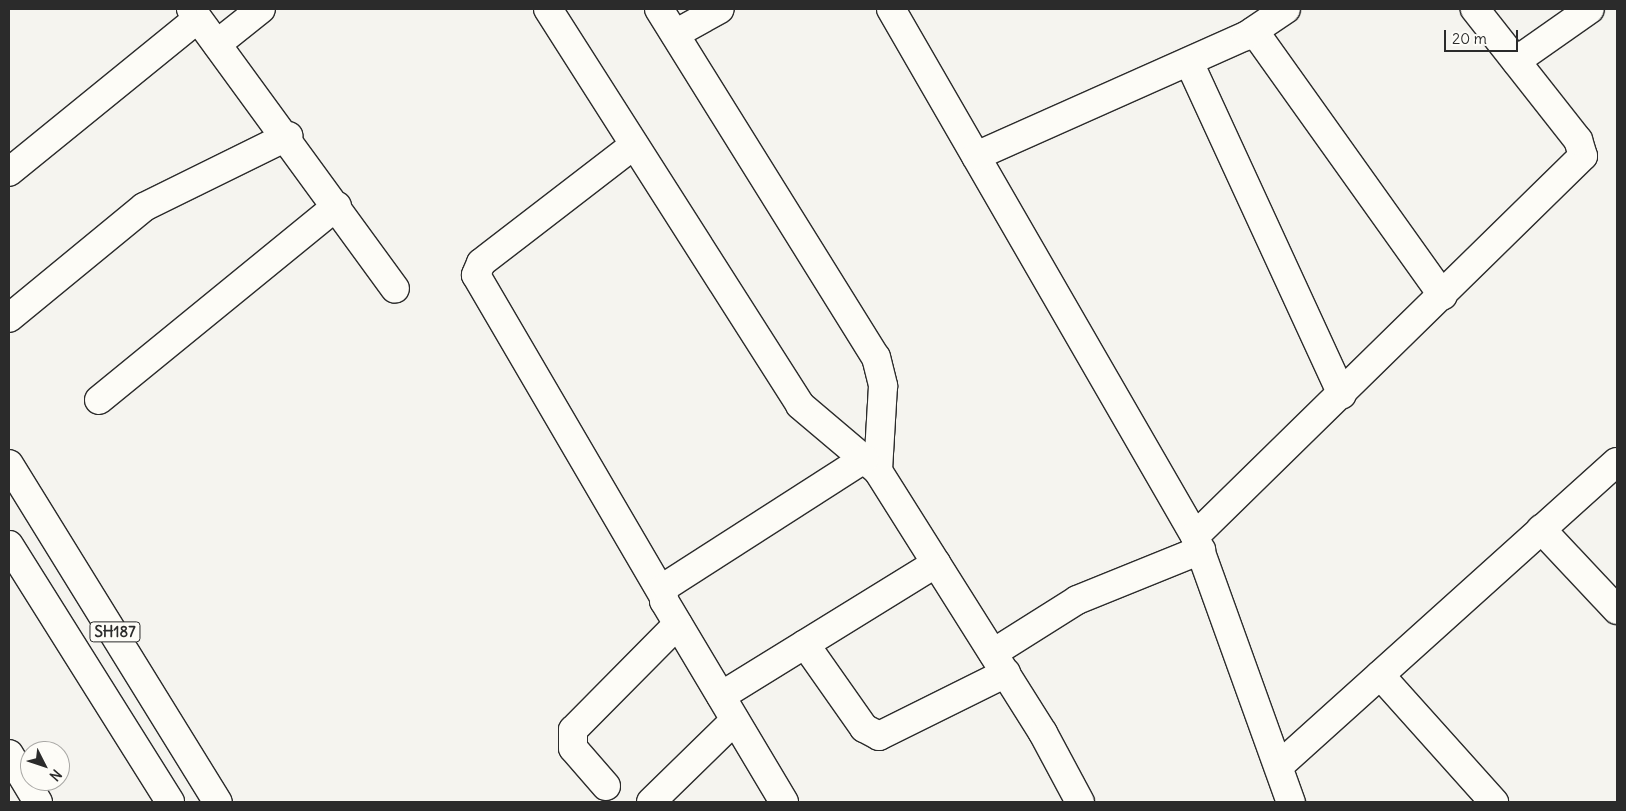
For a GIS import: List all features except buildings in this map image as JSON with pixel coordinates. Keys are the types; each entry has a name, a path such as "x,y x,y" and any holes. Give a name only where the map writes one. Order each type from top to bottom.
{"street":[{"path":"217,44 261,9"},
{"path":"548,9 800,405 871,465 999,663 1080,802"},
{"path":"659,9 876,357 883,386 871,465"},
{"path":"674,34 720,9"},
{"path":"890,9 1198,543 1280,765 1291,802"},
{"path":"976,156 1189,62 1254,31 1286,9"},
{"path":"805,644 864,728 879,736 999,663 1077,600 1198,543 1342,394 1583,156 1578,140 1475,9"},
{"path":"1516,61 1590,9"},
{"path":"9,172 194,14 288,136 395,289"},
{"path":"1254,31 1443,296"},
{"path":"1189,62 1342,394"},
{"path":"9,318 144,207 288,136"},
{"path":"634,145 481,264 476,276 663,595 678,624 784,802"},
{"path":"99,400 337,206"},
{"path":"1280,765 1617,462"},
{"name":"SH187","path":"9,464 210,799"},
{"path":"663,595 666,582 871,465"},
{"path":"1541,529 1617,610"},
{"name":"SH187","path":"9,545 170,802"},
{"path":"721,696 936,563"},
{"path":"606,786 573,748 573,730 678,624"},
{"path":"1380,675 1494,802"},
{"path":"651,802 735,720"},
{"path":"9,754 38,802"}]}
